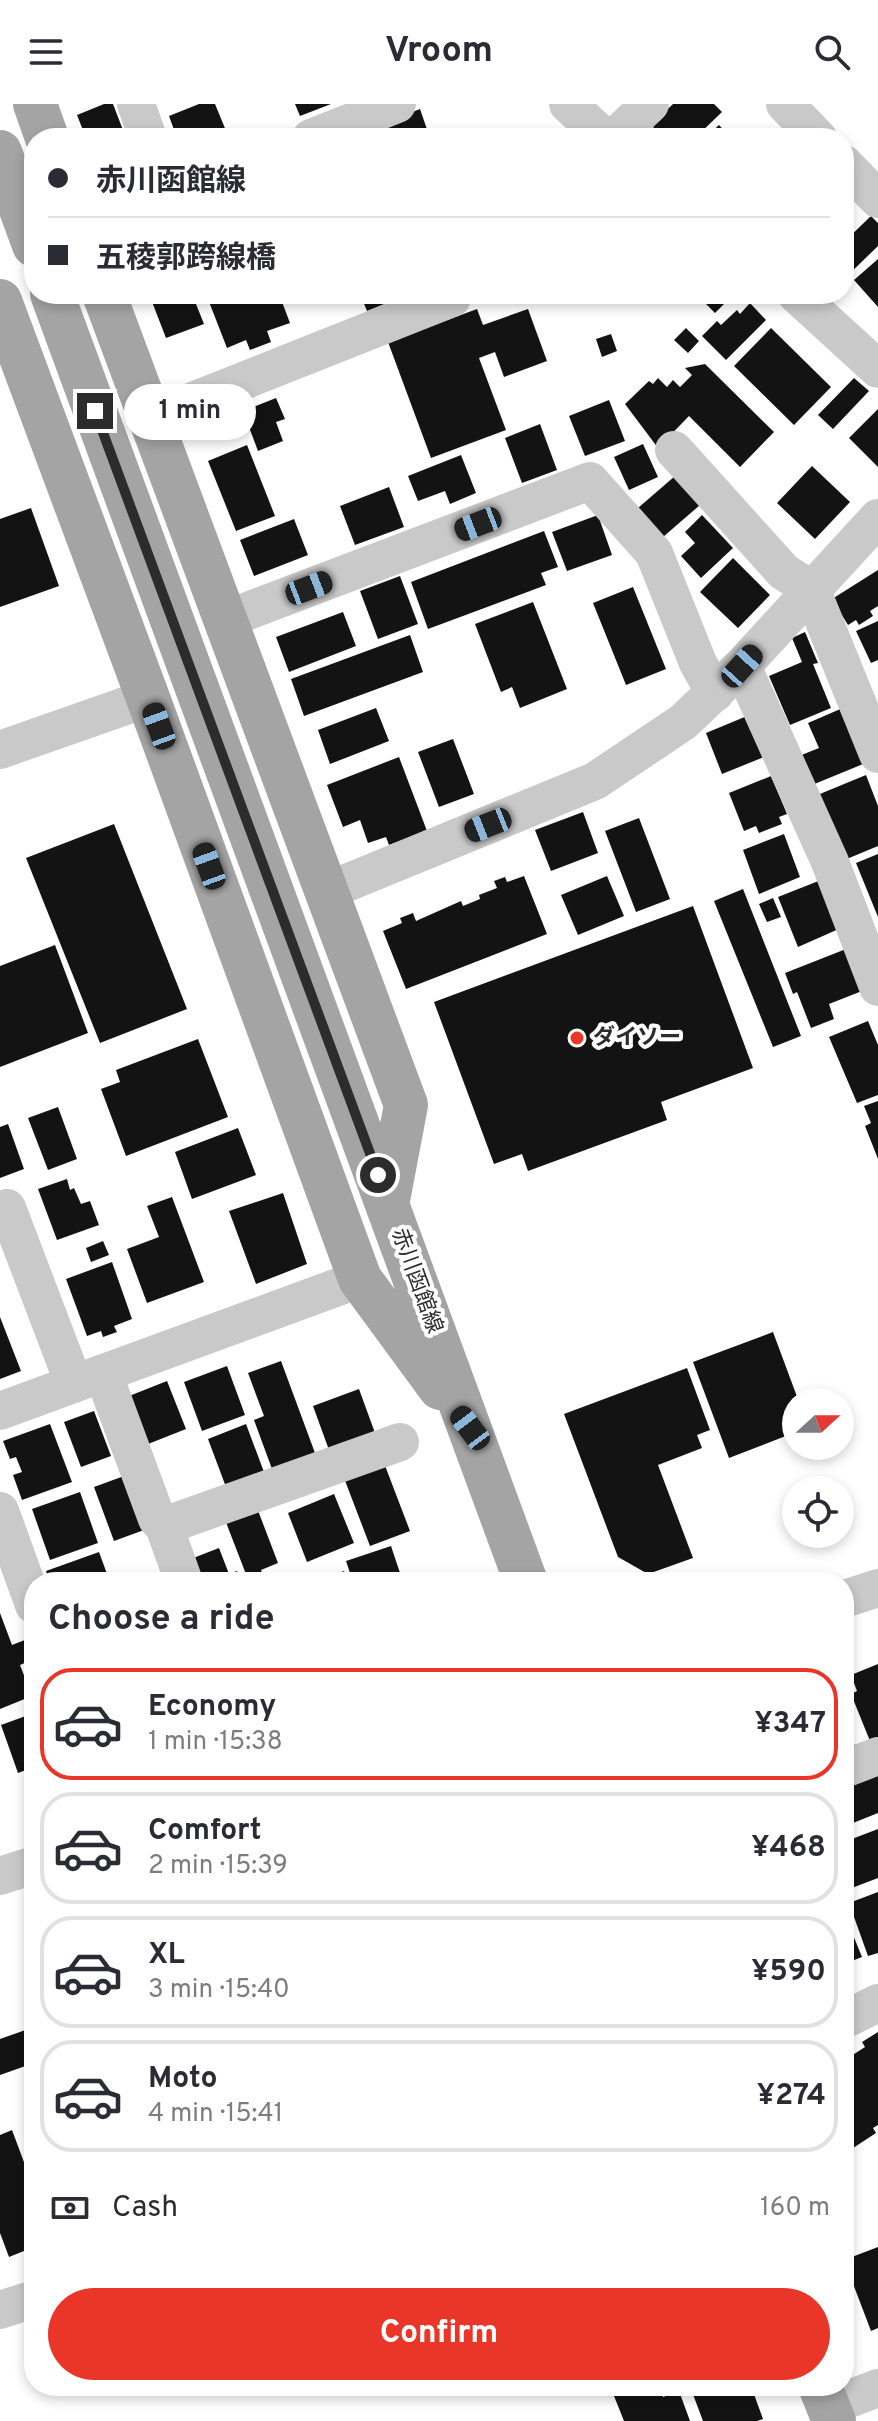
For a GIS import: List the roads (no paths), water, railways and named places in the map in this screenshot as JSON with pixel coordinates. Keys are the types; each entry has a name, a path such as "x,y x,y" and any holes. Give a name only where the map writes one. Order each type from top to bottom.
{"main road":[{"path":"35,104 43,128"},
{"path":"0,152 24,218"},
{"path":"0,301 360,1279 470,1428"},
{"name":"赤川函館線","path":"56,304 522,1572"},
{"path":"108,304 406,1105 388,1203"}],"street":[{"path":"136,104 144,128"},
{"path":"336,128 397,104"},
{"path":"568,104 594,128"},
{"path":"625,128 650,104"},
{"path":"785,104 808,128"},
{"path":"854,174 878,199"},
{"path":"150,418 437,304"},
{"path":"808,304 874,358"},
{"path":"674,450 784,572 811,589 878,754"},
{"path":"224,620 590,481 654,553 698,663 715,693"},
{"path":"327,891 595,781 683,722 742,666 878,518"},
{"path":"742,666 830,862 878,987"},
{"path":"0,750 148,698"},
{"path":"0,1211 7,1208 157,1519 164,1526 180,1572"},
{"path":"0,1411 360,1279"},
{"path":"164,1526 400,1442"},
{"path":"0,1511 24,1577"},
{"path":"854,1596 878,1588"},
{"path":"854,1765 878,1756"},
{"path":"0,1876 24,1868"},
{"path":"854,2015 878,2003"},
{"path":"0,2310 24,2302"},
{"path":"827,2405 878,2388"}],"place":[{"name":"ダイソー","path":"577,1038"}]}
